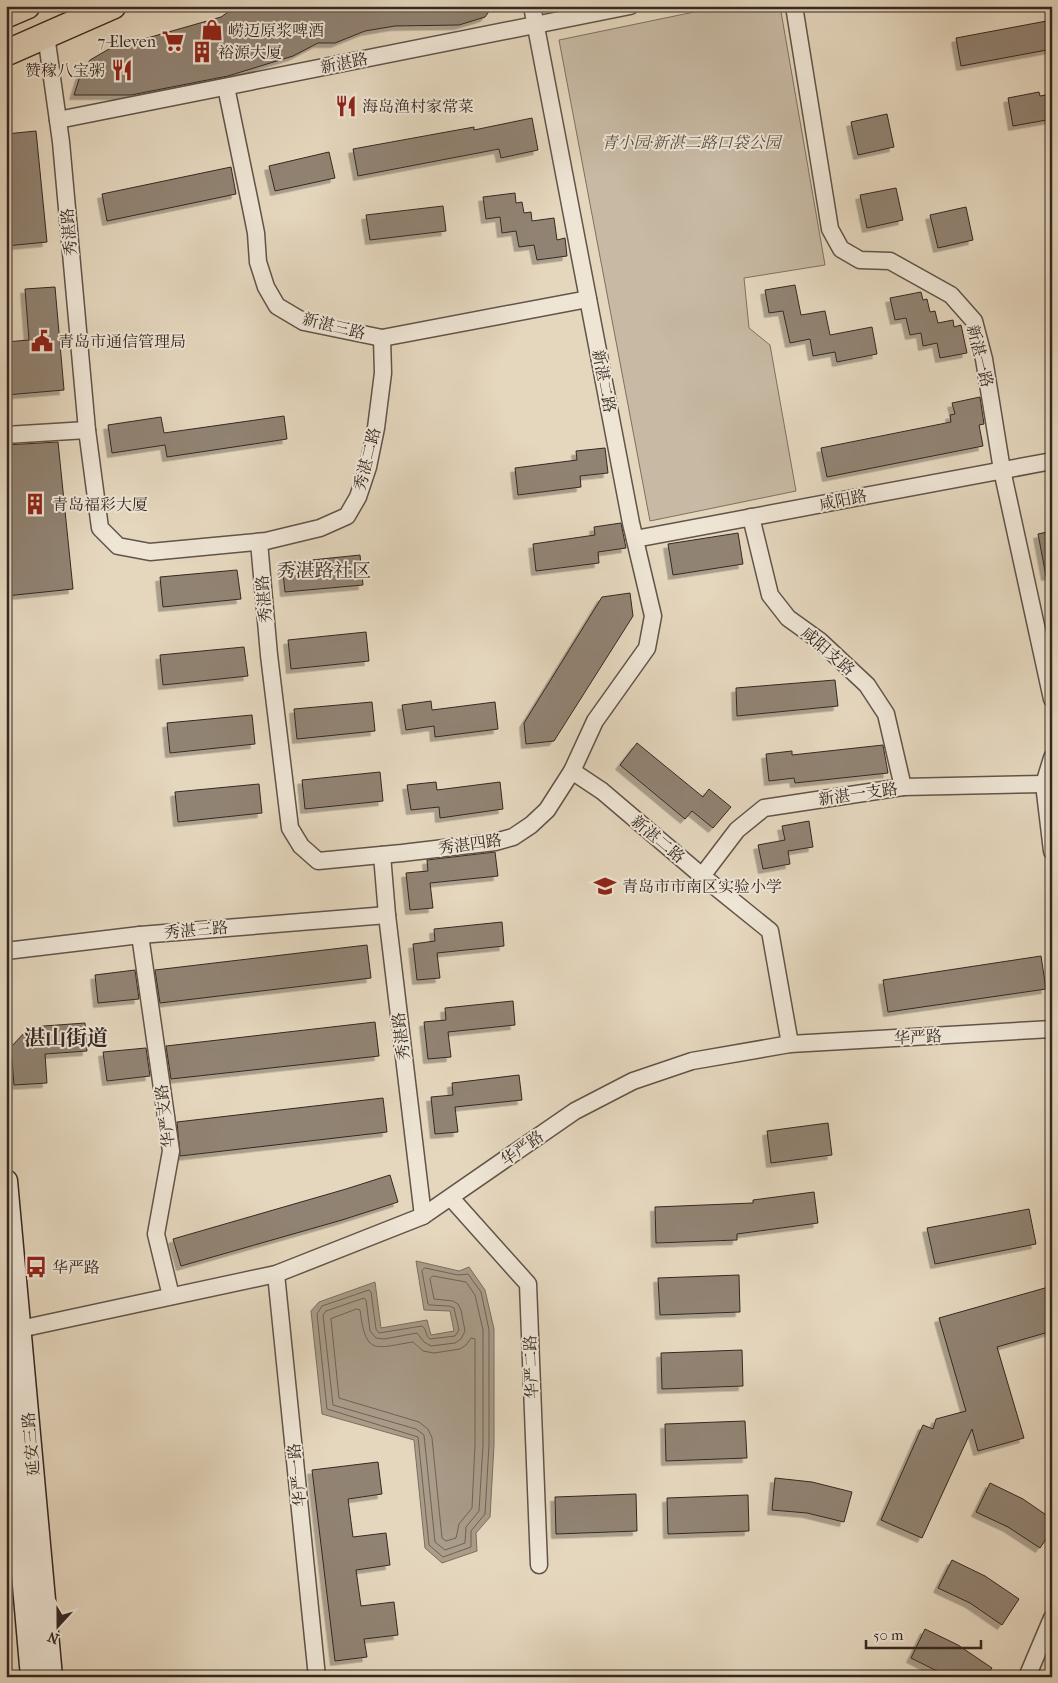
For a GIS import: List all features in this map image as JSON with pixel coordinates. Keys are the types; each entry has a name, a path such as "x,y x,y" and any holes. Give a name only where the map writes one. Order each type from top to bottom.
{"main road":[{"path":"6,14 27,6"},
{"path":"6,53 113,6"},
{"name":"延安三路","path":"6,1181 13,1331 51,1677"},
{"name":"延安三路","path":"6,1380 9,1434 32,1677"}],"street":[{"name":"新湛二路","path":"532,6 635,539 653,616 647,648 595,721"},
{"name":"新湛路","path":"58,120 630,6"},
{"name":"新湛一路","path":"794,6 830,229 841,249 860,260 890,261 951,295 974,321 984,359 1002,470 1052,699"},
{"name":"秀湛路","path":"46,35 58,120 87,430 100,528 118,546 150,552 259,542 269,656 290,828 301,846 318,861 382,855 387,915 423,1216"},
{"name":"新湛三路","path":"226,87 254,225 258,262 266,287 277,306 304,322 382,338 588,299"},
{"name":"秀湛二路","path":"259,542 320,528 347,516 358,497 368,467 376,428 382,373 382,338"},
{"path":"6,435 87,430"},
{"name":"咸阳路","path":"635,539 1052,461"},
{"name":"咸阳支路","path":"751,517 770,595 788,618 820,641 867,685 886,714 903,787"},
{"name":"秀湛四路","path":"382,855 495,842 513,837 531,825 547,810 572,771 595,721"},
{"path":"1052,758 1044,784 1052,852"},
{"name":"新湛二路","path":"572,771 602,791 702,876 770,930 790,1044"},
{"name":"新湛一支路","path":"702,876 737,830 764,808 903,787 1044,784"},
{"name":"秀湛三路","path":"6,951 140,935 387,915"},
{"name":"华严支路","path":"140,935 170,1151 156,1234 171,1296"},
{"name":"华严路","path":"13,1331 276,1274 423,1216 575,1111 633,1081 692,1060 790,1044 1052,1030"},
{"name":"华严二路","path":"451,1198 528,1284 539,1565"},
{"name":"华严一路","path":"276,1274 317,1677"},
{"path":"1027,1677 1052,1618"}],"green space":[{"name":"青小园·新湛二路口袋公园","path":"723,6 780,6 825,265 744,278 749,328 770,345 796,491 650,521 559,40"}],"water":[{"path":"416,1261 459,1271 469,1267 485,1290 494,1329 494,1445 490,1517 476,1533 477,1551 442,1563 425,1548 414,1440 322,1414 311,1311 319,1302 375,1282 381,1328 427,1320 431,1335 454,1331 450,1311 424,1310"}],"building":[{"name":"裕源大厦","path":"237,6 493,6 485,17 459,25 395,26 365,31 335,43 318,43 293,56 228,76 131,95 74,95 80,76 90,60 109,49 221,17"},
{"path":"1052,20 1052,49 961,66 956,38"},
{"path":"1039,92 1040,96 1052,94 1052,119 1013,126 1008,98"},
{"path":"887,114 894,147 858,155 851,122"},
{"path":"532,118 538,150 501,158 499,149 358,176 353,149 474,127 474,130"},
{"path":"36,131 47,242 6,246 6,134"},
{"path":"329,152 335,178 275,191 269,166"},
{"path":"231,167 236,194 107,221 102,194"},
{"path":"896,188 903,220 867,228 860,195"},
{"path":"515,193 516,203 522,202 524,213 531,212 532,221 554,218 557,240 565,238 567,256 537,260 534,245 519,247 516,231 502,233 500,217 486,219 483,197"},
{"path":"443,206 446,231 370,240 366,215"},
{"path":"966,207 973,240 938,248 930,215"},
{"path":"795,285 801,315 825,311 830,335 872,327 877,354 837,362 835,352 813,356 810,339 790,343 783,311 769,313 765,290"},
{"name":"青岛市通信管理局","path":"55,287 64,390 6,395 6,342 29,340 25,289"},
{"path":"921,292 923,300 927,299 930,312 935,311 938,323 953,320 954,327 961,325 967,353 940,358 937,343 923,346 921,333 910,335 906,318 895,320 890,298"},
{"path":"980,397 984,424 979,425 983,446 827,477 821,448 951,422 950,415 955,414 952,403"},
{"path":"284,416 287,439 167,457 165,445 112,453 108,425 161,417 164,433"},
{"name":"青岛福彩大厦","path":"58,442 73,589 6,596 6,445"},
{"path":"605,448 608,473 580,476 581,487 518,495 515,468 577,460 576,451"},
{"path":"621,523 626,548 598,552 599,563 536,571 533,544 595,535 594,527"},
{"path":"1052,531 1052,575 1046,576 1038,534"},
{"path":"738,533 743,564 673,575 668,544"},
{"path":"360,555 363,585 285,592 282,563"},
{"path":"237,570 241,599 163,607 160,577"},
{"path":"630,593 633,616 554,741 526,744 524,723 602,597"},
{"path":"366,632 369,661 291,669 288,640"},
{"path":"244,647 248,676 163,685 160,655"},
{"path":"835,680 838,706 737,716 736,688"},
{"path":"431,701 432,710 495,702 498,729 435,737 434,726 406,730 402,705"},
{"path":"372,702 375,731 297,739 294,709"},
{"path":"252,715 255,744 170,753 167,723"},
{"path":"637,743 703,797 709,789 731,807 713,828 692,811 685,819 620,765"},
{"path":"883,745 888,773 795,783 794,778 769,781 766,754 792,751 792,755"},
{"path":"380,772 383,801 305,809 302,780"},
{"path":"436,782 437,790 500,782 503,809 440,818 439,807 411,810 407,785"},
{"path":"259,784 262,813 178,822 175,792"},
{"path":"809,821 813,847 788,851 790,864 763,869 758,845 785,840 782,826"},
{"path":"495,852 498,876 430,883 433,908 410,910 406,873 428,871 427,860"},
{"path":"502,922 504,946 437,953 440,978 417,980 413,944 435,941 434,929"},
{"path":"367,945 371,978 160,1003 155,970"},
{"path":"1041,956 1046,989 888,1012 883,980"},
{"path":"135,970 139,999 98,1003 95,975"},
{"path":"513,1001 515,1025 448,1032 451,1057 428,1059 424,1022 446,1020 445,1008"},
{"path":"375,1022 379,1056 171,1079 166,1046"},
{"path":"85,1023 87,1051 45,1054 47,1083 14,1085 11,1047 30,1027"},
{"path":"146,1048 150,1076 107,1081 103,1052"},
{"path":"519,1075 522,1100 455,1107 458,1132 435,1134 431,1097 453,1095 452,1083"},
{"path":"383,1098 387,1132 180,1156 177,1122"},
{"path":"828,1123 832,1155 771,1163 767,1131"},
{"path":"390,1175 398,1202 181,1266 173,1239"},
{"path":"814,1192 818,1223 737,1234 737,1240 656,1243 655,1207 753,1203 753,1200"},
{"path":"1029,1209 1036,1244 935,1264 927,1228"},
{"path":"739,1275 740,1312 660,1315 658,1278"},
{"path":"1052,1286 1052,1331 997,1347 1024,1438 978,1451 972,1429 922,1538 881,1520 923,1425 933,1429 936,1419 966,1411 939,1318"},
{"path":"742,1350 743,1386 662,1389 661,1353"},
{"path":"745,1421 747,1458 666,1461 665,1424"},
{"path":"378,1462 382,1494 348,1499 353,1537 386,1533 390,1565 356,1570 361,1606 394,1602 398,1635 364,1639 367,1657 335,1661 312,1470"},
{"path":"775,1478 812,1482 852,1492 844,1522 807,1513 772,1510"},
{"path":"990,1483 1023,1499 1052,1519 1052,1530 1040,1548 1008,1527 976,1512"},
{"path":"636,1494 637,1531 556,1534 555,1497"},
{"path":"748,1495 749,1531 668,1534 667,1498"},
{"path":"952,1560 985,1576 1019,1599 1002,1625 970,1603 938,1588"},
{"path":"925,1629 958,1645 992,1668 986,1677 949,1677 911,1658"}],"place":[{"name":"崂迈原浆啤酒","path":"212,30"},
{"name":"7-Eleven","path":"173,41"},
{"name":"裕源大厦","path":"202,52"},
{"name":"赞稼八宝粥","path":"122,70"},
{"name":"海岛渔村家常菜","path":"346,106"},
{"name":"青岛市通信管理局","path":"42,341"},
{"name":"青岛福彩大厦","path":"35,504"},
{"name":"青岛市市南区实验小学","path":"605,886"},
{"name":"华严路","path":"36,1267"}],"district":[{"name":"秀湛路社区","path":"324,571"},
{"name":"湛山街道","path":"66,1038"}]}
